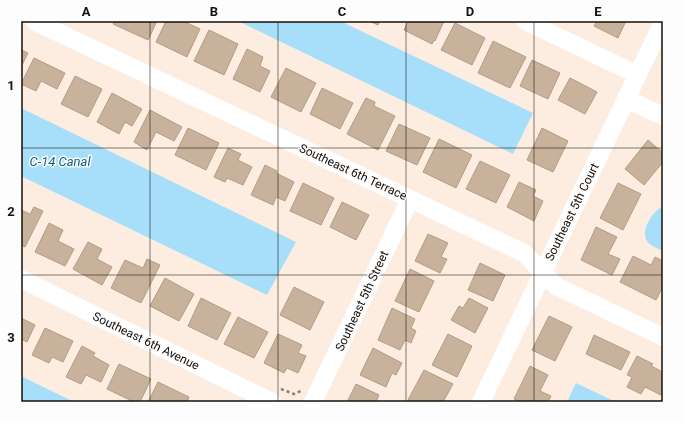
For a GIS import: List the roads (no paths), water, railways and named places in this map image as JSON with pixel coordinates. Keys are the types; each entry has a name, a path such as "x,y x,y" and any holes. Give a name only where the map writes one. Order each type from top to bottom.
{"street":[{"name":"Southeast 6th Terrace","path":"34,21 524,253 556,286 663,337"},
{"path":"526,21 638,75"},
{"name":"Southeast 5th Court","path":"481,402 663,22"},
{"path":"626,99 663,116"},
{"name":"Southeast 5th Street","path":"309,396 410,199"},
{"name":"Southeast 6th Avenue","path":"21,279 275,395"}],"water":[{"path":"238,21 340,21 533,113 513,154"},
{"name":"C-14 Canal","path":"21,108 296,242 267,295 21,176"},
{"path":"663,206 663,251 648,243 645,237 645,232 646,226 652,216 659,208"},
{"path":"21,376 74,402 21,402"},
{"path":"576,383 616,402 567,402"}]}
